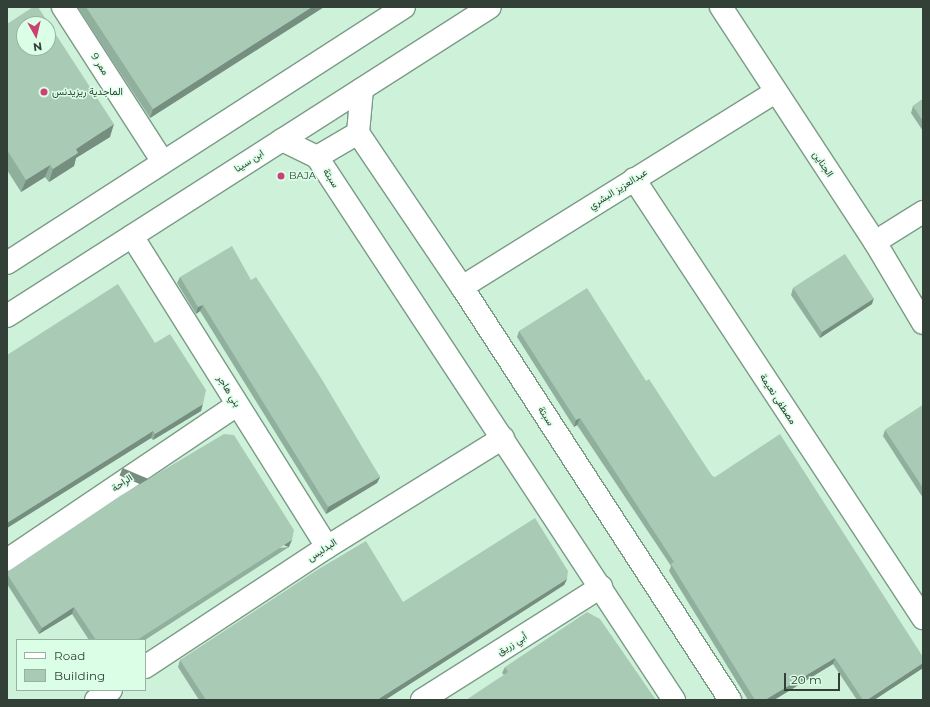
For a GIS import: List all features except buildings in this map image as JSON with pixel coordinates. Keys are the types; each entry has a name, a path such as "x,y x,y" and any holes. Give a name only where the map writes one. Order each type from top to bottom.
{"street":[{"name":"ممر 9","path":"63,7 163,162"},
{"path":"7,263 404,7"},
{"name":"ابن سينا","path":"7,316 490,7"},
{"name":"الجناين","path":"721,7 774,92 875,242 923,323"},
{"path":"358,133 362,89"},
{"name":"عبدالعزيز البشري","path":"462,287 774,92"},
{"name":"سبتة","path":"317,157 358,133 462,287 730,700"},
{"name":"سبتة","path":"282,140 317,157 602,587 674,700"},
{"name":"مصطفى نعيمة","path":"634,179 923,618"},
{"path":"875,242 923,212"},
{"name":"بني هاجر","path":"132,236 327,547"},
{"name":"الراحة","path":"7,560 237,405"},
{"name":"البدليس","path":"146,666 327,547 503,438"},
{"name":"أبي زريق","path":"422,700 602,587"},
{"path":"96,700 110,691"}],"place":[{"name":"الماجدية ريزيدنس","path":"44,92"},
{"name":"BAJA","path":"281,176"}]}
